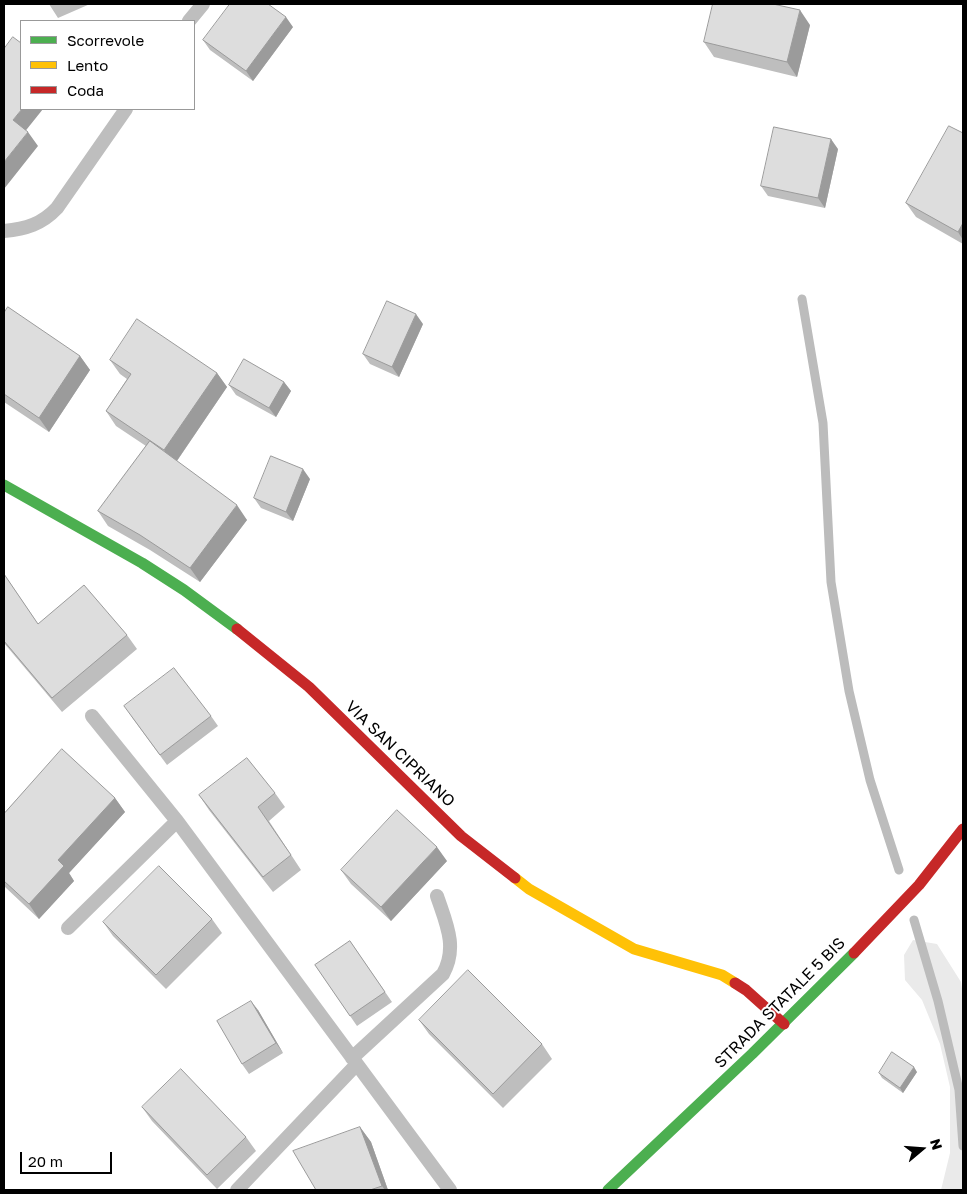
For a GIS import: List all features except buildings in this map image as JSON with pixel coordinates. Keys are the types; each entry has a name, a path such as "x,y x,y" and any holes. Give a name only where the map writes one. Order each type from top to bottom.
{"street":[{"name":"VIA SAN CIPRIANO","path":"4,485 142,563 184,590 254,641 309,687 461,836 529,889 634,949 722,975 746,990 784,1024"},
{"name":"STRADA STATALE 5 BIS","path":"608,1190 784,1024 895,912 933,869 963,830"}],"lane":[{"path":"190,20 203,4"},
{"path":"4,231 21,230 47,219 57,208 125,110"},
{"path":"92,716 177,821 450,1190"},
{"path":"68,928 177,821"},
{"path":"237,1190 354,1061 443,974 450,961 451,943 437,896"}],"shaded area":[{"path":"913,940 937,944 961,982 963,995 963,1190 941,1190 950,1153 950,1087 940,1044 922,1000 905,980 904,955"}],"waterway":[{"path":"802,299 823,423 831,582 849,691 870,780 899,870"},
{"path":"914,920 938,1001 959,1090 963,1146"}],"traffic: fast":[{"path":"4,485 142,563 184,590 237,629"},
{"path":"608,1190 752,1054 854,953"}],"traffic: slow":[{"path":"515,878 529,889 634,949 722,975 735,983"}],"traffic: jam":[{"path":"237,629 309,687 461,836 515,878"},
{"path":"854,953 919,885 963,829"},
{"path":"735,983 746,990 784,1024"}]}
